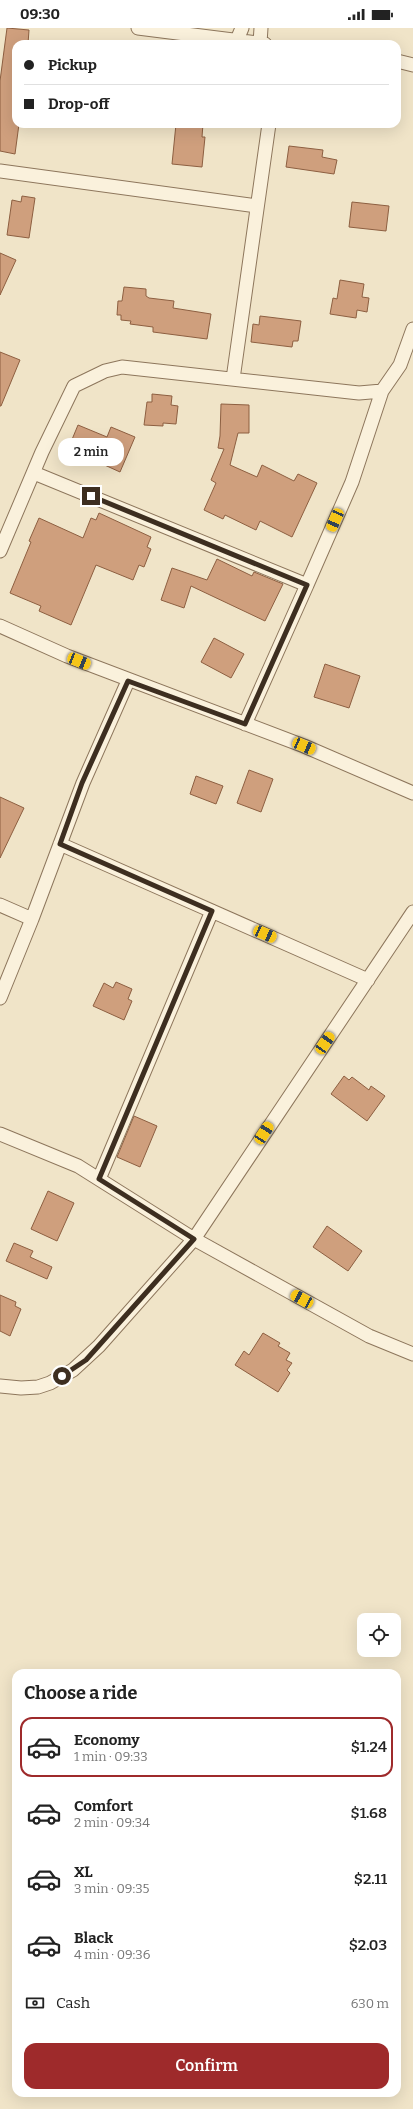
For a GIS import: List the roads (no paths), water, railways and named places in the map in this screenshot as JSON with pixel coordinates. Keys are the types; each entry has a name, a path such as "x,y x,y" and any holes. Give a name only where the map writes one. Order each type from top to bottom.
{"street":[{"path":"138,28 239,34 253,40"},
{"path":"261,28 262,40"},
{"path":"401,62 413,65"},
{"path":"233,379 268,128"},
{"path":"0,171 257,206"},
{"path":"245,724 352,482 382,391 400,365 413,329"},
{"path":"0,551 74,386 105,371 122,367 359,393 382,391"},
{"path":"34,473 307,585"},
{"path":"0,626 128,681 311,749 413,793"},
{"path":"0,998 32,919 82,783 128,681"},
{"path":"60,844 368,980"},
{"path":"0,906 32,919"},
{"path":"99,1179 212,911"},
{"path":"0,1386 21,1388 38,1387 50,1383 73,1370 100,1346 194,1239 413,912"},
{"path":"0,1134 78,1166 194,1239 369,1336 413,1354"}]}
